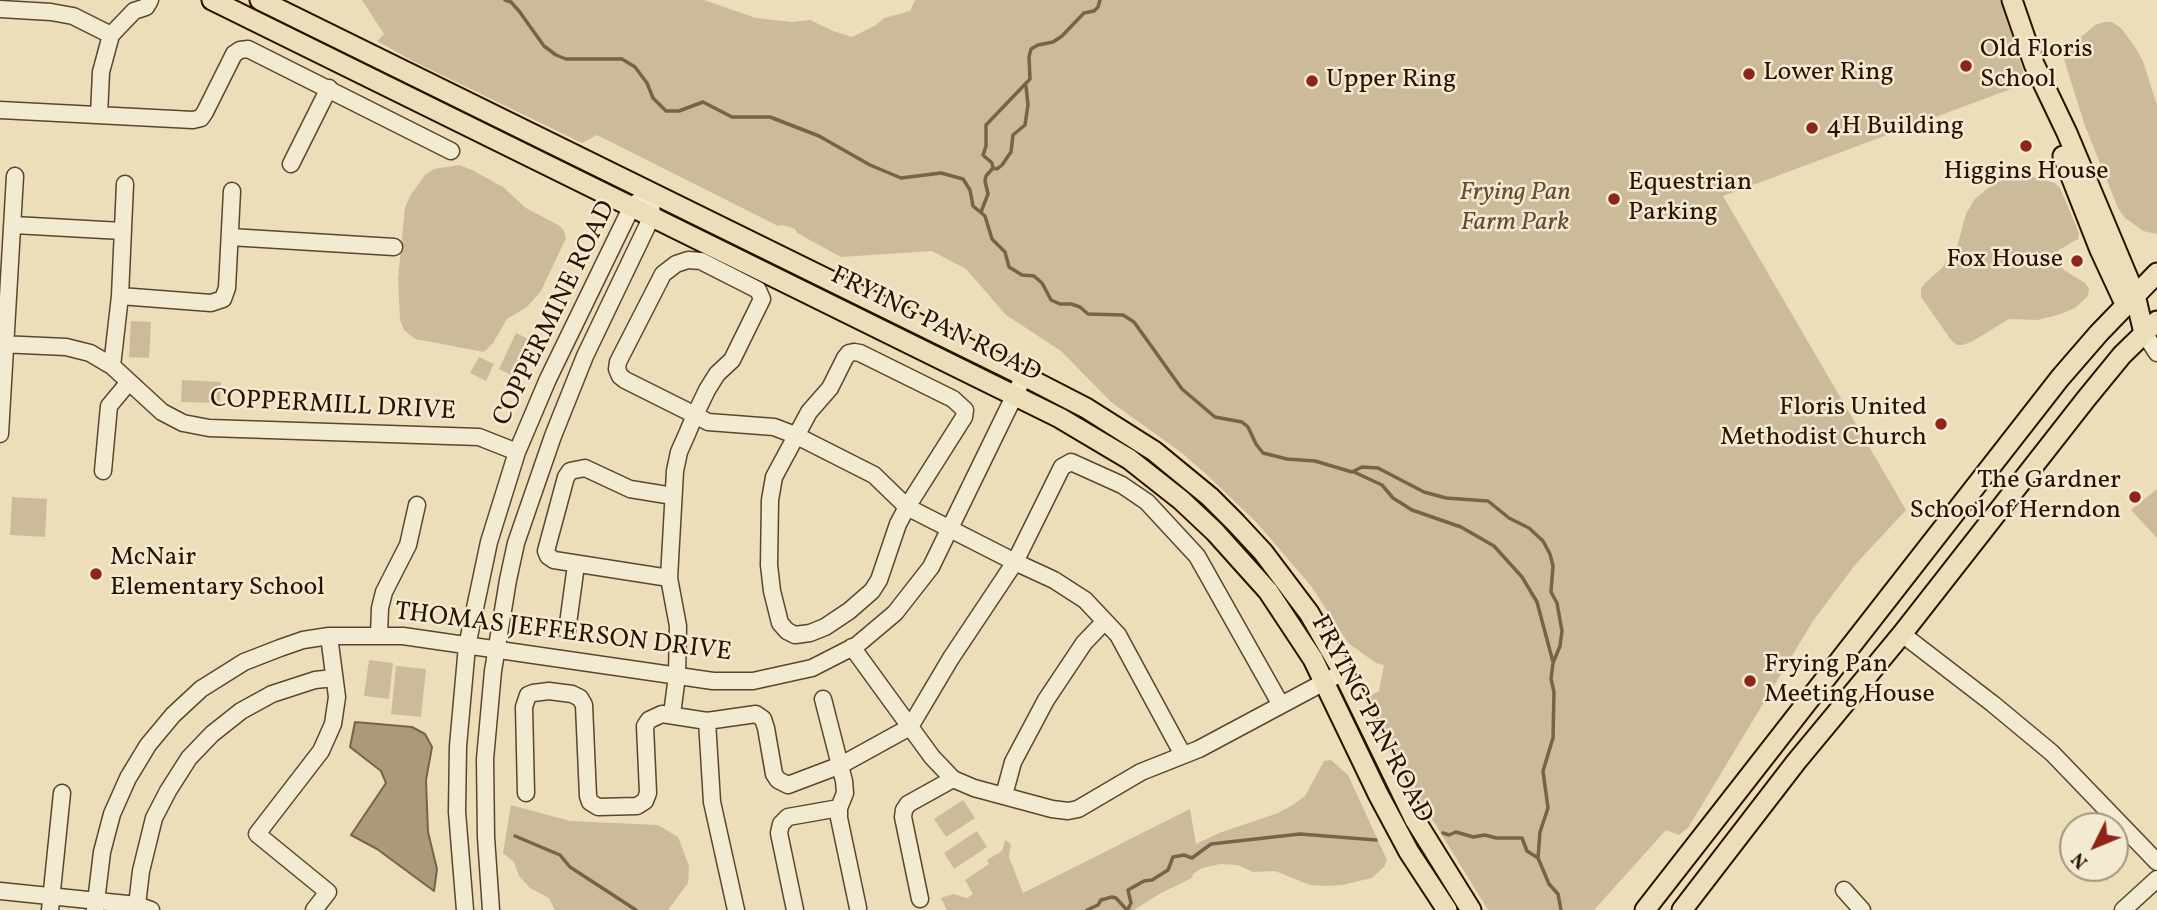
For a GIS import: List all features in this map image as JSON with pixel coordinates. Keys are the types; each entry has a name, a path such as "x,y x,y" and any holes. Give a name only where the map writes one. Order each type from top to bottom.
{"main road":[{"name":"FRYING PAN ROAD","path":"212,0 1014,395 1107,444 1181,500 1215,531 1268,592 1294,628 1325,681 1378,794 1409,852 1447,910"},
{"name":"FRYING PAN ROAD","path":"260,0 1024,376 1086,408 1130,435 1210,497 1263,552 1290,587 1325,638 1399,791 1429,845 1471,910"},
{"path":"1682,910 1796,762 1902,634 2086,399 2151,327 2130,300 2073,146 2042,84 2012,0"},
{"path":"1645,910 2046,395 2157,273"}],"street":[{"path":"99,115 101,72 111,35 134,6 146,7 150,0"},
{"path":"10,6 73,16 111,35"},
{"path":"0,110 193,120 201,118 234,54 248,49 451,151"},
{"path":"291,164 328,88"},
{"path":"0,434 3,344 14,225 15,176"},
{"path":"112,366 120,296 125,184"},
{"path":"120,296 217,302 226,294 233,191"},
{"name":"COPPERMINE ROAD","path":"465,910 460,863 458,746 467,646 489,542 517,452 548,379 632,206 651,192"},
{"name":"COPPERMINE ROAD","path":"491,910 485,759 497,649 516,543 549,446 585,356 652,216 651,192"},
{"path":"14,225 122,232"},
{"path":"230,237 394,247"},
{"path":"671,715 677,676 678,626 669,578 673,496 679,452 695,415 712,382 732,360 762,299 758,290 750,285 701,261 688,260 676,264 663,274 618,362 617,369 625,380 695,415 717,424 774,426 795,435 874,475 907,507 1054,580 1085,600 1118,635 1183,754"},
{"path":"2151,327 2157,353"},
{"name":"COPPERMILL DRIVE","path":"3,344 66,347 90,353 112,366 162,412 183,423 209,428 479,437 517,452"},
{"path":"849,353 860,353 960,403 965,410 964,417 898,524 879,580 872,591 825,627 803,635 787,631 777,617 769,565 770,500 774,477 795,435 809,412 830,388 849,353"},
{"name":"THOMAS JEFFERSON DRIVE","path":"95,906 103,852 117,802 134,766 164,724 201,689 244,662 303,640 329,636 403,636 713,681 773,678 812,667 852,648 880,627 908,599 931,566 1024,376"},
{"path":"103,471 109,406 129,382"},
{"path":"526,793 524,707 528,695 549,691 572,694 580,698 584,705 588,796 590,802 598,807 637,806 645,802 648,793 645,726 655,716 671,715 707,721 756,714 763,719 774,774 783,784 795,784 841,765 910,727 1015,562 1062,467 1071,462 1122,485 1147,502 1197,556 1281,705"},
{"path":"669,578 576,565 554,560 546,551 570,471 585,468 630,489 673,496"},
{"path":"379,635 380,608 384,592 408,545 417,505"},
{"path":"567,631 576,565"},
{"path":"1004,795 1013,762 1045,700 1084,643 1105,621"},
{"path":"1902,634 2052,753 2157,862"},
{"path":"314,910 328,892 257,834 321,751 333,724 337,697 329,636"},
{"path":"852,648 932,757 953,779 974,788 1052,809 1078,809 1141,772 1199,749 1343,671"},
{"path":"0,891 51,904 144,907 143,862 154,818 189,758 212,734 241,711 272,694 315,680 334,678"},
{"path":"823,699 841,765 845,793 839,808 858,908"},
{"path":"707,721 712,802 736,910"},
{"path":"920,899 903,817 904,810 908,804 953,779"},
{"path":"51,904 62,793"},
{"path":"795,910 779,833 781,824 788,817 839,808"},
{"path":"2123,910 2157,879"},
{"path":"1844,890 1862,910"}],"green space":[{"name":"Frying Pan Farm Park","path":"362,0 704,0 756,18 792,22 810,20 852,37 884,18 910,11 915,0 2000,0 2027,83 1723,196 1906,510 1855,565 1813,621 1688,828 1679,835 1666,830 1594,910 1488,910 1424,806 1370,696 1379,691 1384,665 1376,663 1348,643 1311,586 1257,523 1208,476 1182,453 1111,402 1061,351 1006,315 966,269 932,251 841,257 797,233 795,229 778,226 597,135 582,143 377,41 384,34"},
{"path":"2112,22 2121,28 2135,47 2143,61 2157,105 2157,234 2143,231 2124,217 2118,208 2085,126 2063,56 2065,51 2095,25"},
{"path":"459,165 503,187 526,208 560,226 566,238 541,291 527,307 507,319 493,343 484,352 415,339 404,330 400,320 398,279 405,208 425,175 434,169"},
{"path":"2022,174 2055,183 2060,188 2079,233 2078,239 2059,250 2057,257 2064,270 2085,283 2089,289 2088,296 2075,308 2058,315 2037,320 2009,319 1973,341 1957,345 1921,297 1921,289 1941,269 1957,247 1966,214 1974,200 1994,183"},
{"path":"131,321 151,322 149,358 129,357"},
{"path":"516,333 533,341 515,377 499,369"},
{"path":"479,357 494,364 486,381 470,373"},
{"path":"182,380 221,382 220,403 181,402"},
{"path":"2157,489 2157,538 2131,510"},
{"path":"12,497 47,499 45,537 10,535"},
{"path":"369,660 393,663 389,699 364,696"},
{"path":"396,666 426,669 421,717 391,714"},
{"path":"1331,760 1348,775 1387,860 1384,867 1372,878 1342,885 1310,885 1275,871 1253,872 1238,865 1220,864 1202,868 1193,874 1192,878 1134,910 947,910 941,898 953,894 967,898 973,894 965,880 989,864 987,860 1002,851 1005,840 1011,844 1009,857 1023,893 1190,809 1196,844 1293,805 1305,796 1324,761"},
{"path":"963,800 975,818 946,837 934,819"},
{"path":"511,805 570,821 658,825 678,837 689,866 688,883 668,910 555,910 549,898 530,888 519,876 514,862 503,853"},
{"path":"977,831 987,847 954,869 944,853"}],"shaded area":[{"path":"355,722 412,727 425,734 432,747 426,780 428,832 437,869 434,891 377,849 351,835 386,783 381,771 350,747"}],"waterway":[{"path":"505,0 511,2 544,46 556,55 566,59 622,59 635,67 647,83 653,98 666,111 679,111 703,102 732,117 770,117 819,136 870,165 901,178 941,173 963,179 970,190 973,206 985,216 992,239 1005,252 1009,267 1022,275 1034,276 1042,283 1051,300 1060,304 1080,307 1088,314 1123,315 1134,322 1182,389 1215,417 1242,422 1248,427 1263,453 1287,459 1315,461 1352,472 1362,467 1378,468 1424,492 1446,498 1488,501 1509,518 1529,528 1543,541 1550,554 1553,566 1551,592 1557,603 1562,631 1551,679 1554,692 1553,738 1543,771 1548,808 1540,832 1538,858 1549,884 1558,894 1561,910"},
{"path":"993,168 992,163 983,155 986,125 1030,79 1031,49 1062,36 1084,13 1094,11 1100,0"},
{"path":"981,212 988,194 986,176 993,168 997,169 1002,165 1011,152 1013,135 1025,125 1028,105 1026,86"},
{"path":"1354,472 1382,485 1393,498 1412,510 1461,527 1494,546 1522,577 1537,602 1553,662"},
{"path":"1443,833 1522,838 1527,851 1538,858"},
{"path":"1087,910 1098,905 1101,900 1112,897 1128,909 1131,903 1128,890 1168,870 1173,857 1184,855 1192,858 1211,844 1300,834 1376,840"},
{"path":"515,836 560,855 570,867 636,910"}],"place":[{"name":"Old Floris School","path":"1966,66"},
{"name":"Lower Ring","path":"1749,74"},
{"name":"Upper Ring","path":"1312,81"},
{"name":"4H Building","path":"1812,128"},
{"name":"Higgins House","path":"2026,146"},
{"name":"Equestrian Parking","path":"1614,199"},
{"name":"Fox House","path":"2077,261"},
{"name":"Floris United Methodist Church","path":"1941,424"},
{"name":"The Gardner School of Herndon","path":"2135,497"},
{"name":"McNair Elementary School","path":"96,574"},
{"name":"Frying Pan Meeting House","path":"1750,681"}]}
